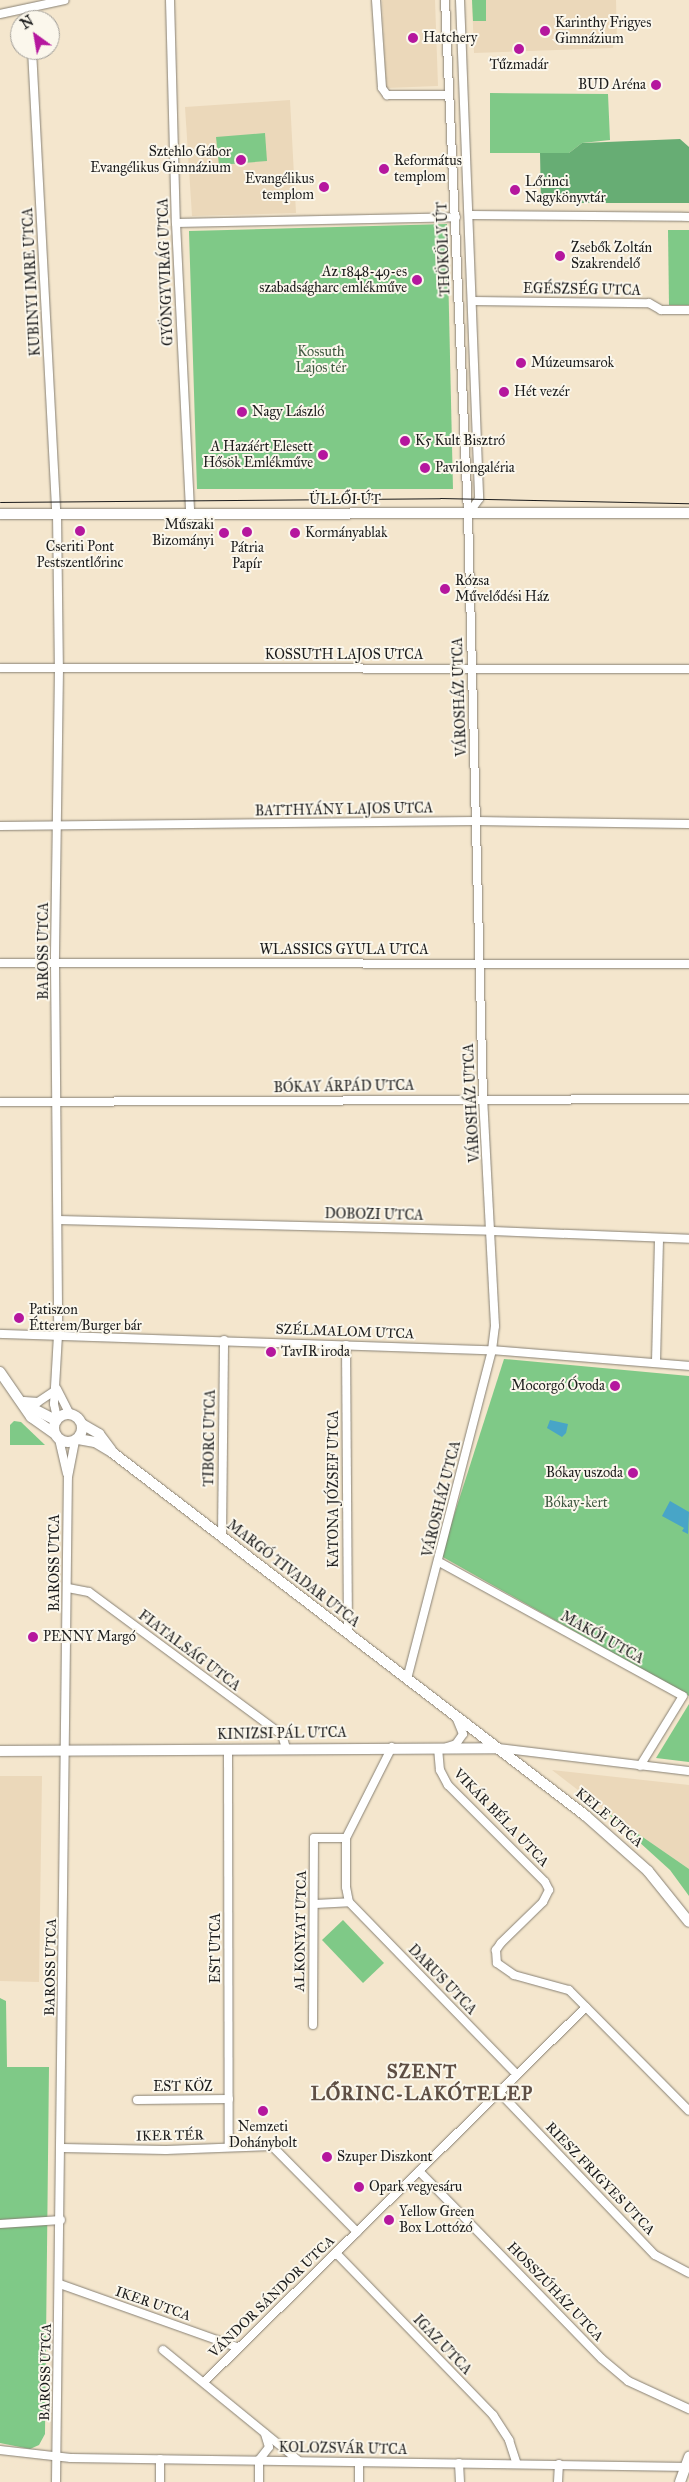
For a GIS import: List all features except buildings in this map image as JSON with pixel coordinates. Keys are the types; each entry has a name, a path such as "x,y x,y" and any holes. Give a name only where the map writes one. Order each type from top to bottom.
{"street":[{"path":"17,0 17,10 65,0"},
{"name":"GYÖNGYVIRÁG UTCA","path":"170,0 176,223 190,513"},
{"path":"376,0 382,88 387,95 448,95"},
{"name":"THÖKÖLY ÚT","path":"445,0 468,514"},
{"name":"THÖKÖLY ÚT","path":"460,0 470,215 479,499 468,514"},
{"name":"KUBINYI IMRE UTCA","path":"33,60 56,513"},
{"path":"470,215 689,217"},
{"path":"176,223 456,217"},
{"name":"EGÉSZSÉG UTCA","path":"472,301 649,303 661,310 689,310"},
{"path":"464,436 477,436"},
{"name":"BAROSS UTCA","path":"56,513 59,668 55,962 58,1102 58,1335 57,1388 54,1404 57,1419"},
{"name":"ÜLLŐI ÚT","path":"0,514 689,513"},
{"name":"VÁROSHÁZ UTCA","path":"407,1679 439,1562 492,1350 495,1326 493,1230 483,1098 470,667 468,514"},
{"name":"KOSSUTH LAJOS UTCA","path":"0,668 470,667 689,669"},
{"name":"BATTHYÁNY LAJOS UTCA","path":"0,826 476,821 689,824"},
{"name":"WLASSICS GYULA UTCA","path":"0,962 689,964"},
{"name":"BÓKAY ÁRPÁD UTCA","path":"0,1102 483,1098 689,1099"},
{"name":"DOBOZI UTCA","path":"58,1220 493,1230 689,1240"},
{"path":"656,1362 659,1238"},
{"name":"SZÉLMALOM UTCA","path":"0,1334 492,1350 689,1366"},
{"name":"TIBORC UTCA","path":"222,1536 224,1340"},
{"name":"KATONA JÓZSEF UTCA","path":"346,1345 348,1633"},
{"path":"0,1372 38,1423 56,1436"},
{"path":"20,1400 38,1402 57,1388"},
{"name":"BAROSS UTCA","path":"57,1388 70,1414"},
{"path":"20,1400 41,1415 57,1419 70,1414"},
{"name":"MARGÓ TIVADAR UTCA","path":"70,1414 99,1434 113,1453"},
{"path":"56,1436 57,1419"},
{"path":"76,1440 82,1424"},
{"name":"BAROSS UTCA","path":"56,1436 68,1477"},
{"name":"MARGÓ TIVADAR UTCA","path":"56,1436 96,1442 113,1453 498,1748 689,1771"},
{"name":"BAROSS UTCA","path":"56,2482 62,2148 68,1477 76,1440"},
{"name":"MAKÓI UTCA","path":"439,1562 683,1696 640,1766"},
{"name":"FIATALSÁG UTCA","path":"68,1588 81,1588 96,1598 282,1735 286,1748"},
{"path":"443,1748 456,1744 463,1734 456,1717"},
{"path":"315,1904 349,1902 346,1887 346,1838 392,1747"},
{"name":"KINIZSI PÁL UTCA","path":"0,1751 392,1747 498,1748"},
{"name":"VIKÁR BÉLA UTCA","path":"443,1748 440,1770 448,1784 545,1882 549,1890 543,1902 496,1950 497,1963 514,1976 563,1987 689,2111"},
{"name":"KELE UTCA","path":"498,1748 636,1859 689,1922"},
{"name":"EST UTCA","path":"228,1749 229,2147"},
{"name":"ALKONYAT UTCA","path":"313,2024 314,1838 346,1838"},
{"name":"DARUS UTCA","path":"349,1902 516,2074"},
{"name":"VÁNDOR SÁNDOR UTCA","path":"204,2382 237,2346 336,2253 500,2093 516,2074 586,2008"},
{"name":"RIESZ FRIGYES UTCA","path":"500,2093 655,2255 689,2273"},
{"name":"EST KÖZ","path":"137,2100 229,2099"},
{"name":"IKER TÉR","path":"62,2148 166,2150 266,2145 278,2149 357,2232"},
{"name":"HOSSZÚHÁZ UTCA","path":"419,2171 602,2359 628,2380 689,2409"},
{"path":"0,2224 60,2220"},
{"name":"IGAZ UTCA","path":"336,2253 493,2415 509,2440 517,2464"},
{"name":"IKER UTCA","path":"60,2284 237,2346"},
{"path":"163,2350 298,2460"},
{"path":"259,2482 259,2460 269,2447 265,2432"},
{"name":"KOLOZSVÁR UTCA","path":"0,2450 56,2458 517,2464 688,2464"},
{"path":"160,2459 160,2482"},
{"path":"359,2462 359,2482"},
{"path":"459,2463 460,2482"},
{"path":"558,2482 559,2464"},
{"path":"680,2482 688,2464"}],"shaded area":[{"path":"382,0 435,0 438,86 386,88"},
{"name":"Karinthy Frigyes Gimnázium","path":"472,0 616,0 617,42 614,42 613,48 474,53"},
{"name":"Sztehlo Gábor Evangélikus Gimnázium","path":"290,100 296,213 192,216 185,107"},
{"path":"552,1770 689,1785 689,1869 605,1811"},
{"path":"0,1776 42,1776 39,1982 0,1981"}],"green space":[{"path":"472,0 486,0 486,21 473,21"},
{"path":"490,93 608,94 610,140 582,143 569,153 490,153"},
{"path":"265,133 267,161 219,165 216,137"},
{"path":"680,139 689,147 689,203 541,203 540,153 569,153 582,143"},
{"name":"Kossuth Lajos tér","path":"447,224 453,489 197,489 189,231"},
{"path":"668,230 689,230 689,305 669,305"},
{"name":"Bókay-kert","path":"504,1359 689,1376 689,1696 441,1556"},
{"path":"14,1421 21,1422 45,1445 10,1445 10,1425"},
{"path":"689,1704 689,1762 656,1758"},
{"path":"605,1811 689,1869 689,1896 670,1870"},
{"path":"343,1920 384,1963 363,1983 322,1940"},
{"path":"0,1998 6,2001 7,2067 49,2067 45,2434 39,2445 30,2449 0,2443"}],"water":[{"path":"550,1420 568,1424 566,1433 562,1437 547,1428"},
{"path":"670,1501 689,1512 688,1534 682,1531 684,1528 662,1516"}],"tram line":[{"path":"0,502 440,498 689,503"}],"place":[{"name":"Karinthy Frigyes Gimnázium","path":"545,31"},
{"name":"Hatchery","path":"413,38"},
{"name":"Tűzmadár","path":"519,49"},
{"name":"BUD Aréna","path":"656,85"},
{"name":"Sztehlo Gábor Evangélikus Gimnázium","path":"241,160"},
{"name":"Református templom","path":"384,169"},
{"name":"Evangélikus templom","path":"324,187"},
{"name":"Lőrinci Nagykönyvtár","path":"515,190"},
{"name":"Zsebők Zoltán Szakrendelő","path":"560,256"},
{"name":"Az 1848-49-es szabadságharc emlékműve","path":"417,280"},
{"name":"Múzeumsarok","path":"521,363"},
{"name":"Hét vezér","path":"504,392"},
{"name":"Nagy László","path":"242,412"},
{"name":"K5 Kult Bisztró","path":"405,441"},
{"name":"A Hazáért Elesett Hősök Emlékműve","path":"323,455"},
{"name":"Pavilongaléria","path":"425,468"},
{"name":"Cseriti Pont Pestszentlőrinc","path":"80,531"},
{"name":"Pátria Papír","path":"247,532"},
{"name":"Műszaki Bizományi","path":"224,533"},
{"name":"Kormányablak","path":"295,533"},
{"name":"Rózsa Művelődési Ház","path":"445,589"},
{"name":"Patiszon Étterem/Burger bár","path":"19,1318"},
{"name":"TavIR iroda","path":"271,1352"},
{"name":"Mocorgó Óvoda","path":"615,1386"},
{"name":"Bókay uszoda","path":"633,1473"},
{"name":"PENNY Margó","path":"33,1637"},
{"name":"Nemzeti Dohánybolt","path":"263,2111"},
{"name":"Szuper Diszkont","path":"327,2157"},
{"name":"Opark vegyesáru","path":"359,2187"},
{"name":"Yellow Green Box Lottózó","path":"389,2220"}],"district":[{"name":"SZENT LŐRINC-LAKÓTELEP","path":"422,2083"}]}
